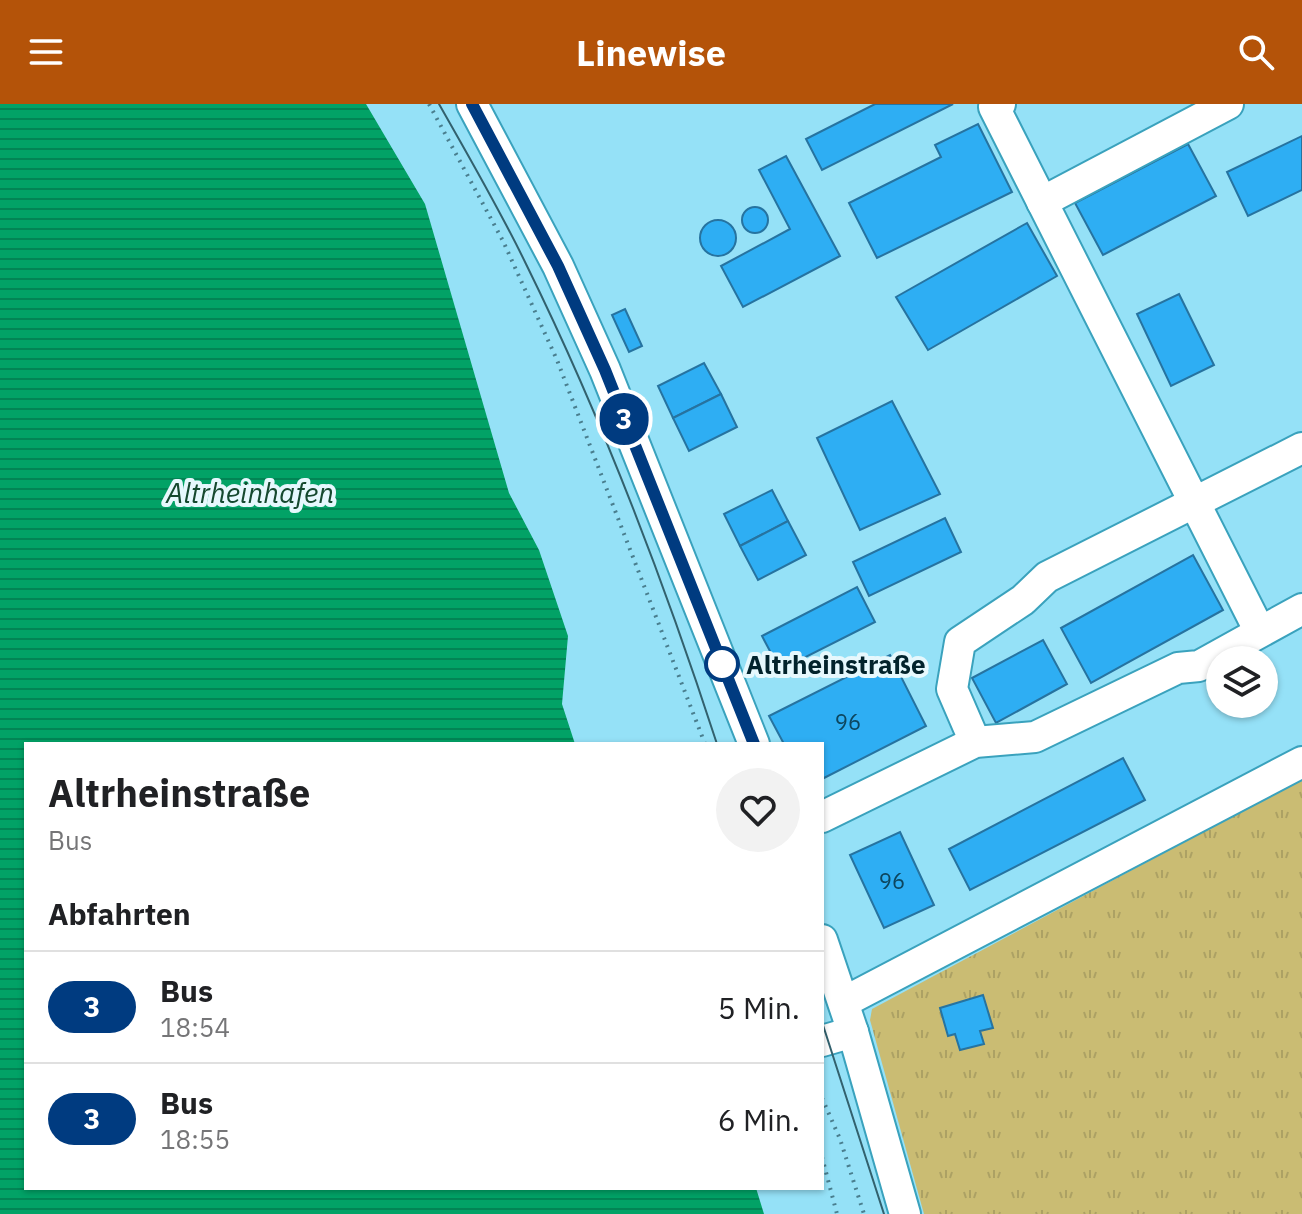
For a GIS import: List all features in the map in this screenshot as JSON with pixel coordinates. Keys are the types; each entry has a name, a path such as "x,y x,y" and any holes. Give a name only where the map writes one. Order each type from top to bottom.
{"street":[{"path":"472,104 558,266 605,370 753,742"},
{"path":"1000,104 994,107 1259,630"},
{"path":"1042,202 1228,104"},
{"path":"975,742 952,689 960,642 1023,600 1047,577 1302,448"},
{"path":"824,816 975,742 1035,737 1178,668 1199,666 1259,630 1302,609"},
{"path":"844,1002 1302,762"},
{"path":"824,946 844,1002 905,1214"},
{"path":"824,1040 853,1032"}],"path":[{"path":"429,104 503,241 557,360 704,742"},
{"path":"824,1103 840,1139 864,1214"},
{"path":"824,1165 837,1214"}],"green space":[{"path":"1302,779 1302,1214 924,1214 870,1020 872,1009"}],"water":[{"name":"Altrheinhafen","path":"0,104 366,104 425,204 509,493 539,550 568,636 562,704 574,742 24,742 24,1190 757,1190 764,1214 0,1214"}],"building":[{"path":"875,104 953,104 822,170 806,139"},
{"path":"978,124 1012,192 877,258 849,203 941,157 935,145"},
{"path":"1302,136 1302,190 1248,216 1227,172"},
{"path":"1188,144 1216,196 1103,255 1075,203"},
{"path":"786,156 840,256 743,307 721,266 790,229 759,170"},
{"path":"755,207 764,211 768,220 764,229 755,233 746,229 742,220 746,211"},
{"path":"718,220 731,225 736,238 731,251 718,256 705,251 700,238 705,225"},
{"path":"1027,223 1057,276 928,350 896,297"},
{"path":"1179,294 1214,365 1171,386 1137,314"},
{"path":"625,309 642,346 629,352 612,315"},
{"path":"704,363 721,394 673,418 658,386"},
{"path":"721,394 737,427 689,451 673,418"},
{"path":"892,401 940,494 860,530 817,438"},
{"path":"772,490 788,521 740,546 724,514"},
{"path":"945,518 961,552 869,596 853,562"},
{"path":"788,521 806,555 758,580 740,546"},
{"path":"1193,555 1223,610 1091,683 1061,628"},
{"path":"857,587 875,622 780,670 762,636"},
{"path":"1043,640 1067,684 996,723 972,678"},
{"path":"890,655 926,726 824,778 824,742 783,742 769,716"},
{"path":"1123,758 1145,800 970,890 949,849"},
{"path":"900,832 934,905 884,928 850,855"},
{"path":"983,995 993,1028 980,1031 984,1044 960,1050 955,1034 948,1036 940,1008"}],"tram line":[{"path":"439,104 516,244 580,381 653,561 716,742"},
{"path":"824,1028 884,1214"}],"bus line":[{"name":"3","path":"472,104 558,266 605,370 753,742"}],"place":[{"name":"Altrheinstraße","path":"722,664"}]}
